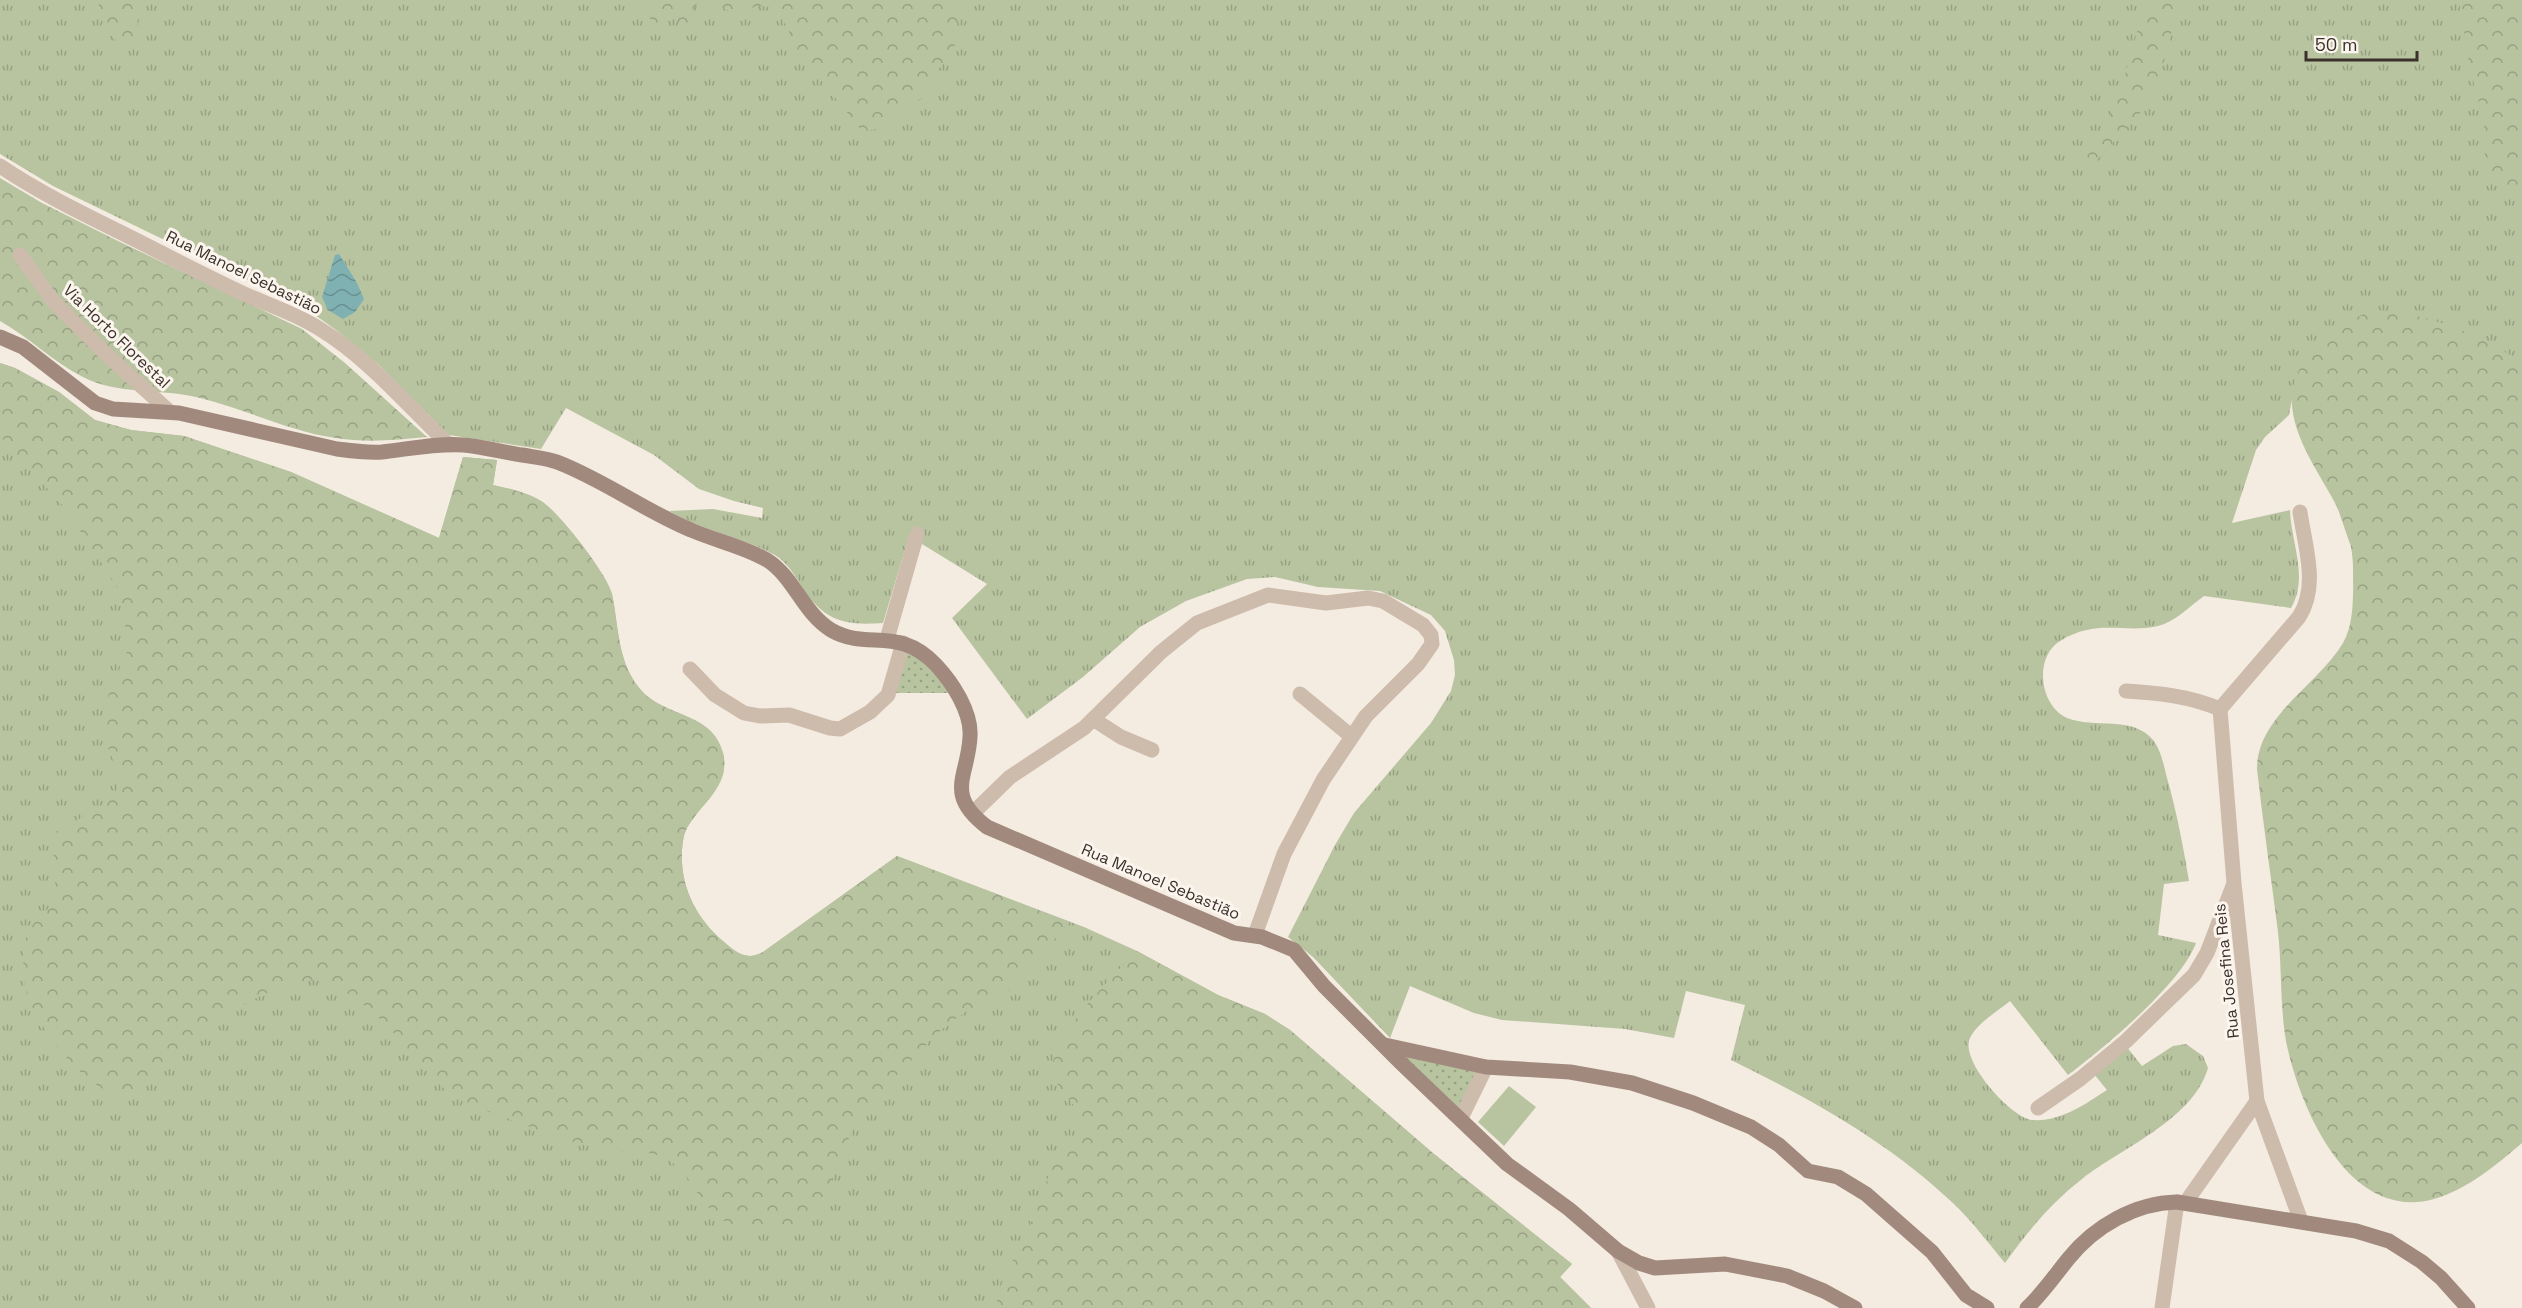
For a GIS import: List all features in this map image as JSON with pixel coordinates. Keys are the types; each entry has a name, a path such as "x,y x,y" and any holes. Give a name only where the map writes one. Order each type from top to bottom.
{"street":[{"name":"Rua Manoel Sebastião","path":"0,166 28,185 115,230 244,294 288,311 319,328 370,366 448,444"},
{"name":"Via Horto Florestal","path":"20,255 53,301 108,356 170,412"},
{"path":"0,337 30,352 95,403 113,409 170,412 202,417 272,435 359,452 380,452 448,444 554,460 693,531 765,559 778,569 816,618 832,630 854,638 887,639 903,643 923,653 935,664 963,707 970,736 962,773 962,790 973,813 1010,777 1074,736 1161,652 1197,623 1268,595 1326,603 1376,599 1423,625 1431,634 1430,648 1418,664 1379,701 1352,736 1310,803 1284,854 1254,935"},
{"path":"2126,691 2165,693 2203,702 2220,709 2299,617 2307,602 2310,587 2300,512"},
{"path":"887,639 917,534"},
{"path":"690,669 715,695 744,713 760,716 789,715 840,729 870,712 888,695 903,643"},
{"path":"1300,694 1352,736"},
{"name":"Rua Josefina Reis","path":"2220,709 2234,883 2257,1101 2301,1221"},
{"path":"1093,719 1121,737 1152,750"},
{"name":"Rua Manoel Sebastião","path":"973,813 994,831 1173,905 1234,933 1254,935 1279,942 1294,950 1324,986 1507,1164 1569,1209 1618,1251 1655,1268 1725,1264 1778,1274 1824,1291 1856,1308"},
{"path":"2038,1108 2080,1079 2126,1041 2194,975 2207,953 2234,883"},
{"path":"1385,1045 1486,1067 1570,1072 1632,1083 1693,1103 1750,1126 1779,1145 1808,1171 1847,1181 1866,1194 1932,1252 1966,1295 1987,1308"},
{"path":"1461,1118 1486,1067"},
{"path":"2162,1308 2182,1202 2257,1101"},
{"path":"2027,1308 2070,1256 2107,1224 2153,1205 2182,1202 2356,1231 2389,1241 2422,1262 2441,1278 2468,1308"},
{"path":"1618,1251 1648,1308"}],"green space":[{"path":"0,0 2522,0 2522,362 2452,328 2350,544 2295,384 2289,415 2265,437 2256,450 2232,523 2290,510 2299,572 2299,584 2291,608 2204,596 2176,617 2158,626 2098,628 2074,634 2060,641 2046,658 2043,681 2050,703 2058,712 2078,721 2135,728 2145,732 2158,748 2174,804 2189,881 2164,884 2158,935 2196,943 2188,959 2158,996 2101,1049 2068,1075 2010,1001 1973,1033 1969,1048 1972,1060 1979,1073 2000,1099 2023,1117 2032,1120 2063,1115 2107,1090 2094,1074 2126,1046 2142,1066 2173,1046 2186,1044 2203,1056 2208,1068 2200,1086 2172,1118 2098,1167 2060,1197 2040,1218 2005,1263 1961,1211 1903,1161 1820,1106 1731,1060 1745,1005 1686,991 1674,1038 1625,1029 1502,1020 1474,1013 1410,986 1390,1038 1313,957 1288,937 1354,813 1431,723 1451,691 1455,675 1454,660 1445,631 1431,615 1380,591 1318,587 1275,577 1247,579 1186,601 1140,627 1083,677 1027,719 952,618 987,584 909,536 883,623 855,623 834,618 816,605 784,562 776,556 746,542 681,518 669,511 713,509 762,518 763,508 699,489 654,455 566,408 541,449 449,435 379,365 305,308 53,186 0,154"},
{"path":"98,0 140,0 136,45 130,50 117,41 107,29 101,16"},
{"path":"652,0 959,0 956,42 952,52 936,72 928,94 878,129 862,131 798,51 782,17 769,7 758,6 736,13 712,1 699,2 691,11 690,22 686,25 678,23 671,12 664,22 657,26 649,17 649,3"},
{"path":"2146,0 2191,0 2172,28 2169,49 2141,112 2090,165 2087,156 2116,105"},
{"path":"2459,0 2522,0 2522,190 2491,178 2485,166 2484,122 2470,69"},
{"path":"0,178 42,203 116,240 302,329 345,363 427,437 370,441 317,435 209,400 109,386 72,371 0,321"},
{"path":"2371,312 2391,312 2430,319 2487,342 2522,362 2522,1143 2492,1168 2446,1195 2434,1199 2403,1202 2376,1194 2353,1177 2333,1153 2316,1126 2293,1067 2284,1028 2278,932 2257,769 2260,750 2267,733 2278,717 2343,643 2350,626 2352,607 2353,561 2348,534 2341,515 2296,428 2292,409 2292,390 2298,372 2307,359 2342,326"},
{"path":"0,363 15,368 59,392 95,420 131,430 184,436 291,472 439,538 463,457 497,460 493,485 529,495 549,507 570,530 601,573 612,594 620,643 627,667 640,689 662,705 709,729 717,739 723,753 723,775 719,785 686,831 683,839 682,864 687,889 698,912 714,933 733,949 747,956 763,952 897,856 1084,927 1137,951 1218,995 1265,1014 1290,1030 1434,1154 1572,1264 1560,1277 1591,1308 0,1308"},
{"path":"0,363 15,368 59,392 95,420 131,430 184,436 291,472 439,538 463,457 497,460 493,485 529,495 549,507 570,530 601,573 612,594 623,656 632,678 640,689 662,705 709,729 717,739 723,753 723,775 719,785 686,831 683,839 682,864 687,889 705,923 738,952 752,956 763,952 897,856 1070,922 1007,993 969,1010 954,1020 910,1060 859,1120 822,1201 812,1213 799,1222 783,1228 752,1230 724,1221 708,1207 678,1167 662,1157 642,1152 595,1148 570,1141 460,1099 437,1082 373,1013 350,995 325,982 309,981 290,984 248,1002 191,1039 146,1082 132,1092 112,1093 97,1086 68,1059 54,1042 34,1010 25,984 24,956 27,934 56,898 53,842 57,832 106,803 116,793 119,784 118,773 105,740 104,724 109,692 127,652 126,631 118,589 96,554 63,506 0,436"},
{"path":"905,645 954,693 894,693"},
{"path":"1137,951 1218,995 1265,1014 1290,1030 1434,1154 1572,1264 1560,1277 1591,1308 1330,1308 1308,1305 1298,1308 995,1308 1002,1282 1031,1223 1052,1167 1083,1131 1075,1108 1050,1074 1054,1057 1062,1040 1084,1008"},
{"path":"1397,1052 1483,1069 1460,1113"},
{"path":"1509,1086 1536,1107 1504,1146 1478,1122"}],"water":[{"path":"339,254 364,299 355,312 343,319 328,310 322,297 335,255"}]}
